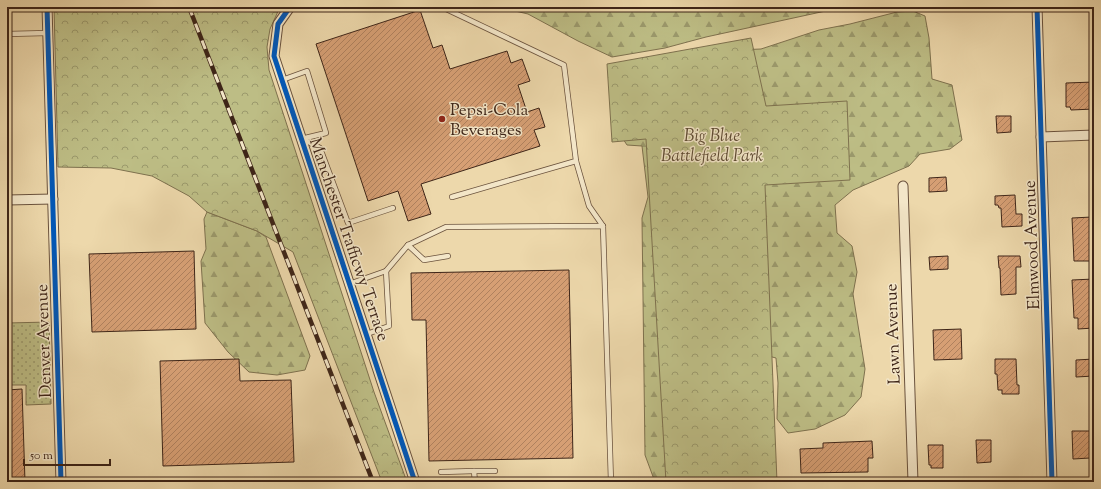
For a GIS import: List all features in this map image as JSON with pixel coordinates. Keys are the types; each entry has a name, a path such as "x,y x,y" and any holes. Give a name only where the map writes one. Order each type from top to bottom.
{"street":[{"name":"Denver Avenue","path":"47,7 61,482"},
{"name":"Manchester Trafficwy Terrace","path":"290,7 278,24 274,56 415,482"},
{"name":"Elmwood Avenue","path":"1037,7 1052,482"},
{"path":"1041,136 1094,135"},
{"name":"Lawn Avenue","path":"903,186 913,482"},
{"path":"7,200 53,199"}],"lane":[{"path":"442,7 564,65 576,161 589,206 603,226 611,482"},
{"path":"7,34 48,33"},
{"path":"282,80 307,71 326,133 301,138"},
{"path":"301,138 320,148 348,223 393,208"},
{"path":"452,197 576,161"},
{"path":"349,284 386,271 408,245 446,227 603,226"},
{"path":"408,245 424,260 448,256"},
{"path":"367,334 389,326 386,271"},
{"path":"474,471 475,482"},
{"path":"441,472 495,471"}],"green space":[{"path":"54,7 280,7 270,29 267,47 269,70 374,392 407,482 382,482 293,252 257,231 207,212 189,196 152,176 111,168 58,167"},
{"path":"498,7 844,7 706,37 665,48 612,57 578,41 528,14"},
{"path":"913,11 925,16 929,38 932,79 952,85 962,140 950,149 920,154 909,166 853,190 835,205 837,233 852,246 857,272 853,294 865,369 861,397 845,415 815,429 788,433 777,419 778,383 776,358 745,350 721,482 655,482 645,455 642,218 648,197 642,146 627,145 617,130 712,51 761,49 819,30 897,12"},
{"name":"Big Blue Battlefield Park","path":"751,38 766,106 847,101 850,180 765,185 777,482 666,482 646,139 612,142 607,64"},
{"path":"207,212 257,231 266,237 310,356 305,370 277,375 249,372 228,352 205,323 201,261 206,249 204,219"},
{"path":"49,322 51,404 26,405 26,385 7,385 7,323"}],"building":[{"name":"Pepsi-Cola Beverages","path":"420,10 433,48 442,45 450,69 507,51 511,63 522,59 530,81 518,85 527,112 539,108 545,127 534,130 540,146 421,184 431,214 408,221 398,191 368,201 316,44"},
{"path":"1094,82 1094,109 1071,110 1070,107 1066,107 1066,83"},
{"path":"996,116 1011,116 1011,132 997,133"},
{"path":"946,177 947,191 929,192 929,178"},
{"path":"1015,195 1016,214 1022,214 1022,226 1002,227 1001,208 999,208 998,205 995,205 995,196"},
{"path":"1092,217 1093,261 1074,261 1072,218"},
{"path":"194,251 196,329 92,332 89,254"},
{"path":"948,256 948,269 930,270 929,257"},
{"path":"998,256 1020,256 1021,267 1016,267 1016,294 1001,295"},
{"path":"569,270 573,458 429,461 426,320 412,320 411,273"},
{"path":"1094,279 1094,328 1078,329 1078,318 1074,318 1072,280"},
{"path":"961,329 962,359 934,360 933,330"},
{"path":"239,359 240,381 291,380 294,462 163,466 160,361"},
{"path":"995,359 1016,359 1017,385 1019,385 1019,394 1002,394 1002,390 998,390 997,374 995,374"},
{"path":"1094,359 1094,376 1076,377 1076,360"},
{"path":"22,389 25,482 7,482 7,390"},
{"path":"1072,431 1090,431 1090,458 1073,459"},
{"path":"976,440 991,440 991,462 977,463"},
{"path":"872,441 873,458 868,458 868,472 801,473 800,449 823,448 823,443"},
{"path":"928,445 943,445 943,468 931,468 931,465 929,465"}],"railway":[{"path":"189,7 373,482"}],"cycle path":[{"path":"47,7 61,482"},
{"path":"290,7 278,24 274,56 415,482"},
{"path":"1037,7 1052,482"}],"place":[{"name":"Pepsi-Cola Beverages","path":"442,119"}]}
